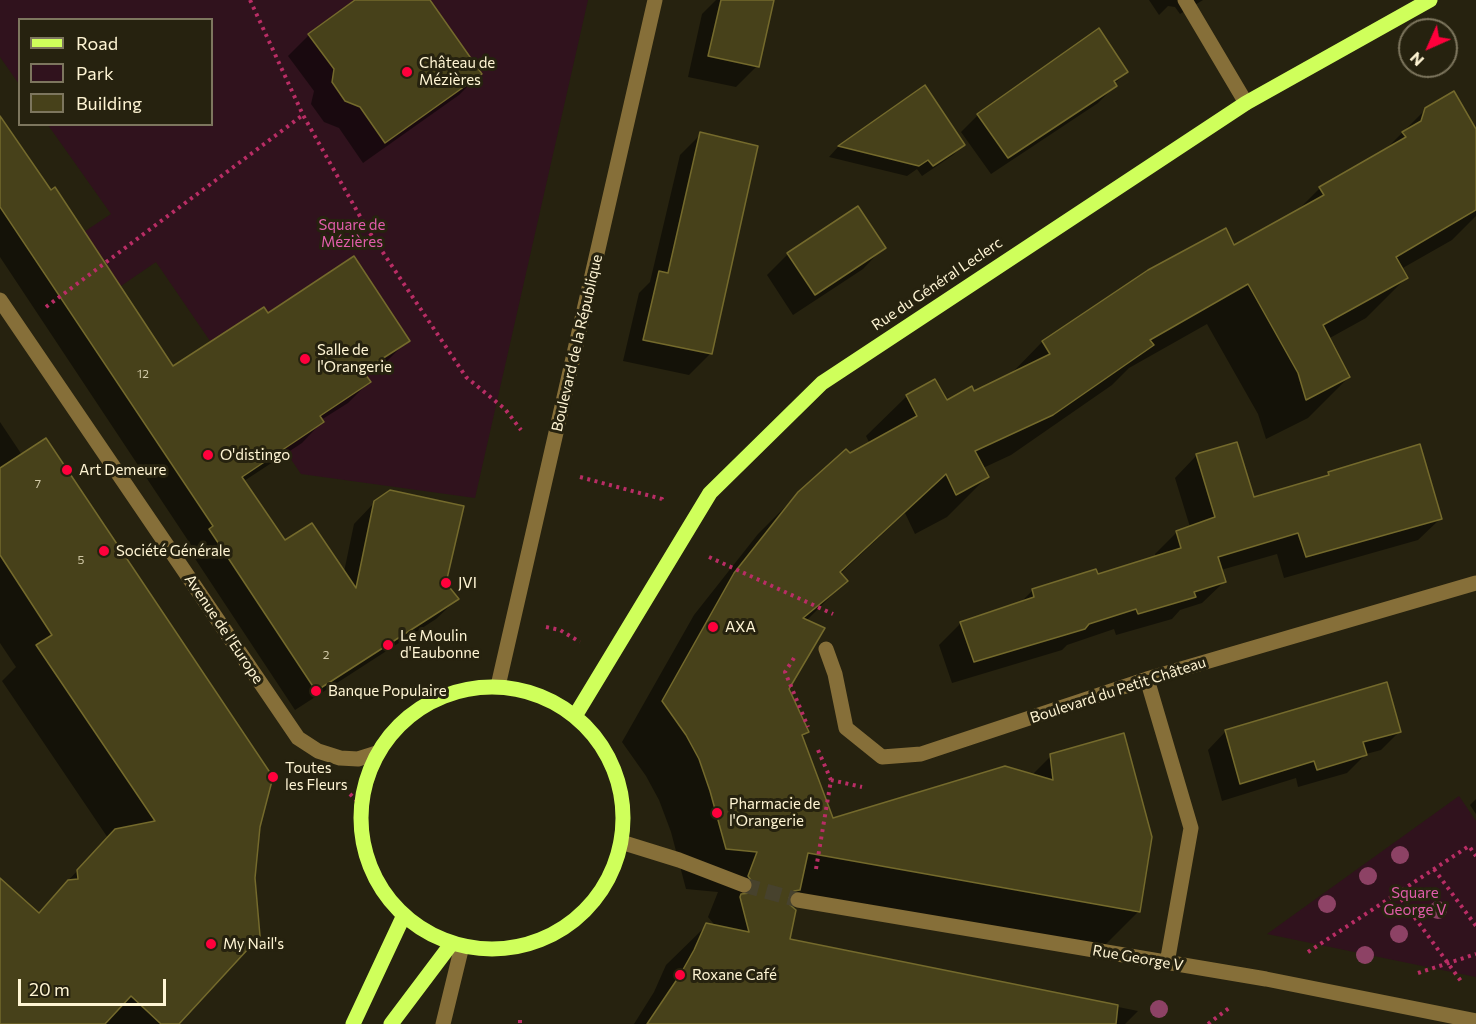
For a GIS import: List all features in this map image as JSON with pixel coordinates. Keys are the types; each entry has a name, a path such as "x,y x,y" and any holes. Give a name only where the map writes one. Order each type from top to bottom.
{"main road":[{"name":"Rue du Général Leclerc","path":"575,716 710,493 822,383 1246,103 1430,0"},
{"path":"498,686 539,695 575,716 599,742 615,772 624,806 621,842 611,875 591,905 565,928 532,944 497,949 457,945 426,932 404,915 378,884 363,846 361,806 366,778 377,753 400,724 429,702 462,689 498,686"},
{"path":"353,1024 404,915"},
{"path":"391,1024 457,945"}],"street":[{"name":"Boulevard de la République","path":"498,686 655,0"},
{"path":"1185,0 1246,103"},
{"name":"Avenue de l'Europe","path":"0,300 298,738 318,751 340,758 358,759 377,753"},
{"name":"Boulevard du Petit Château","path":"826,649 836,674 846,728 882,757 921,754 1148,679 1476,583"},
{"path":"1148,679 1191,828 1167,963"},
{"path":"621,842 679,860 744,885"},
{"name":"Rue George V","path":"803,901 1266,979 1476,1021"},
{"path":"443,1024 457,945"}],"path":[{"path":"250,0 303,116 366,227 466,377 505,409 549,468 662,499 679,543"},
{"path":"19,327 303,116"},
{"path":"513,621 560,630 609,660"},
{"path":"803,901 823,835 831,780 868,788"},
{"path":"1266,979 1469,846 1476,856"},
{"path":"1434,868 1476,926"},
{"path":"1397,893 1467,989"},
{"path":"1417,974 1476,954"}],"green space":[{"name":"Square de Mézières","path":"0,0 588,0 475,498 301,474 156,262 74,318 37,263 111,214 49,126 213,126 213,18 18,18 18,83 0,57"},
{"name":"Square George V","path":"1459,796 1476,821 1476,977 1267,934"}],"building":[{"name":"Château de Mézières","path":"355,0 430,0 482,74 385,143 360,107 345,101 332,82 334,69 308,34"},
{"path":"721,0 774,0 759,67 708,56"},
{"path":"1099,28 1128,72 1114,81 1117,86 1008,158 977,114"},
{"path":"925,85 965,145 933,166 928,160 919,166 838,146"},
{"path":"1454,91 1476,129 1476,210 1396,257 1408,278 1323,325 1350,377 1306,400 1298,373 1248,284 1150,340 1154,345 1053,415 975,451 989,477 956,495 946,474 840,572 848,581 803,618 825,628 789,689 809,732 802,735 833,818 1005,766 1053,780 1050,754 1124,733 1152,837 1140,912 808,853 800,890 794,891 789,898 789,904 796,910 790,939 1118,1005 1116,1024 647,1024 680,975 706,923 749,932 740,897 741,894 750,893 753,889 753,883 748,876 757,852 726,849 699,759 686,735 662,701 734,573 798,492 846,449 850,453 917,416 906,395 935,379 947,400 972,386 974,391 1050,354 1042,341 1148,270 1226,228 1234,245 1324,195 1319,187 1406,137 1402,132 1421,121 1425,108"},
{"path":"0,116 51,190 55,187 173,366 264,307 268,313 354,256 410,341 363,371 371,382 320,416 324,422 242,477 285,540 312,523 356,588 374,501 390,490 464,506 446,583 459,599 316,691 209,529 213,526 0,207"},
{"path":"700,132 758,146 712,354 643,340 659,271 668,273"},
{"path":"858,206 886,248 815,295 787,253"},
{"path":"46,438 273,777 260,827 255,878 260,936 179,1024 161,1024 131,996 105,1024 0,1024 0,878 39,913 68,880 78,879 77,870 115,829 155,821 36,645 52,635 0,555 0,468"},
{"path":"1237,442 1254,497 1329,475 1328,472 1420,444 1442,519 1306,557 1298,533 1218,557 1226,582 1194,592 1196,597 1138,614 1136,609 1089,624 1085,629 974,662 960,622 1034,597 1032,589 1096,569 1098,574 1181,548 1176,531 1215,517 1196,454"},
{"path":"1387,682 1401,732 1363,742 1367,755 1317,770 1314,761 1240,784 1225,730"}],"tunnel":[{"path":"744,885 798,900"}],"place":[{"name":"Château de Mézières","path":"407,72"},
{"name":"Salle de l'Orangerie","path":"305,359"},
{"name":"O'distingo","path":"208,455"},
{"name":"Art Demeure","path":"67,470"},
{"name":"Société Générale","path":"104,551"},
{"name":"JVI","path":"446,583"},
{"name":"AXA","path":"713,627"},
{"name":"Le Moulin d'Eaubonne","path":"388,645"},
{"name":"Banque Populaire","path":"316,691"},
{"name":"Toutes les Fleurs","path":"273,777"},
{"name":"Pharmacie de l'Orangerie","path":"717,813"},
{"name":"My Nail's","path":"211,944"},
{"name":"Roxane Café","path":"680,975"}]}
